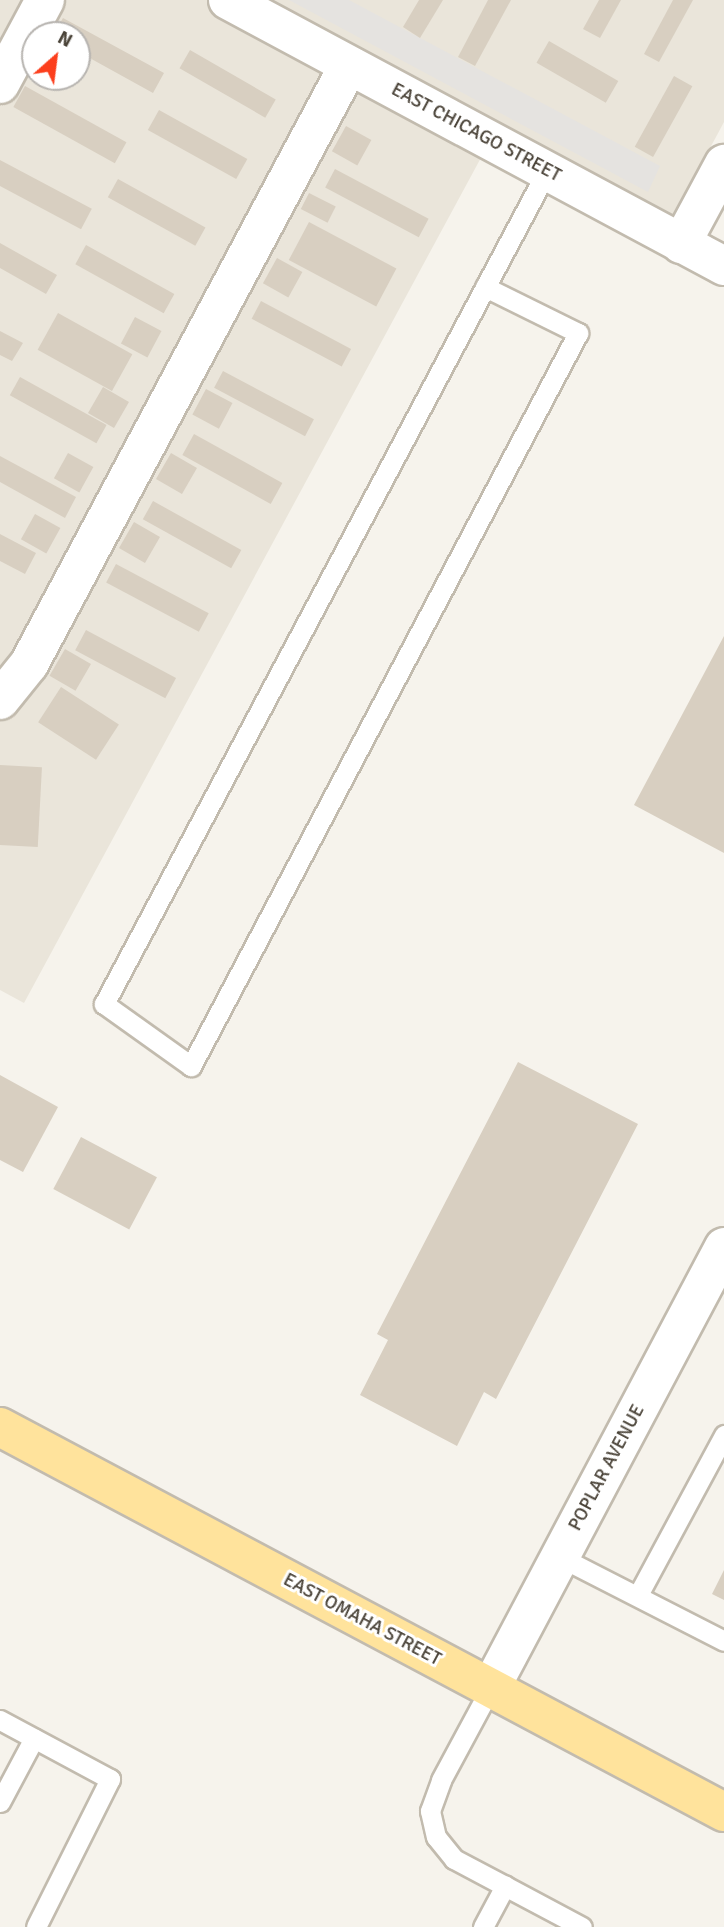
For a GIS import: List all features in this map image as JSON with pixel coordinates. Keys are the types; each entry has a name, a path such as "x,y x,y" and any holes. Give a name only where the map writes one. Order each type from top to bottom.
{"main road":[{"name":"EAST OMAHA STREET","path":"0,1427 724,1812"}],"street":[{"path":"0,84 45,0"},
{"name":"EAST CHICAGO STREET","path":"228,0 724,266"},
{"path":"0,700 29,664 349,65"},
{"path":"681,244 724,164"},
{"name":"POPLAR AVENUE","path":"490,1689 724,1250"}],"lane":[{"path":"485,287 578,333 191,1066 104,1004 485,287 547,172"},
{"path":"638,1595 724,1435"},
{"path":"560,1557 724,1641"},
{"path":"490,1689 441,1780 430,1811 436,1837 454,1858 582,1927"},
{"path":"0,1720 110,1779 36,1927"},
{"path":"0,1802 34,1738"},
{"path":"482,1927 505,1885"}],"shaded area":[{"path":"0,0 724,0 724,122 657,247 483,154 24,1003 0,990"},
{"path":"289,0 349,0 660,166 648,192"}],"building":[{"path":"419,0 443,0 420,38 403,27"},
{"path":"488,0 511,0 475,66 458,57"},
{"path":"599,0 621,0 600,38 583,29"},
{"path":"673,0 693,0 659,62 644,54"},
{"path":"91,33 164,73 153,93 91,59"},
{"path":"549,41 618,81 606,103 536,63"},
{"path":"190,50 276,99 265,118 180,68"},
{"path":"674,76 692,86 653,157 635,147"},
{"path":"22,91 34,91 126,142 115,163 13,107"},
{"path":"159,110 247,159 236,179 148,130"},
{"path":"346,126 371,140 357,165 332,151"},
{"path":"0,160 92,209 81,229 0,186"},
{"path":"335,169 429,219 419,237 325,188"},
{"path":"118,179 205,227 195,246 108,197"},
{"path":"309,193 336,207 328,223 301,209"},
{"path":"309,222 396,268 376,306 289,260"},
{"path":"0,243 57,275 46,294 0,268"},
{"path":"86,245 174,294 164,313 75,264"},
{"path":"277,258 302,272 288,297 263,283"},
{"path":"261,301 351,349 342,367 252,319"},
{"path":"58,313 132,354 112,391 38,350"},
{"path":"135,317 161,331 147,358 121,343"},
{"path":"0,331 23,343 12,361 0,355"},
{"path":"223,371 314,419 305,436 214,388"},
{"path":"20,377 107,425 96,443 10,395"},
{"path":"103,387 129,402 114,428 88,413"},
{"path":"206,389 232,403 219,429 192,415"},
{"path":"194,434 282,483 271,504 182,455"},
{"path":"68,453 93,467 79,492 54,478"},
{"path":"171,453 197,468 182,494 156,479"},
{"path":"0,456 76,497 65,518 0,482"},
{"path":"153,501 241,550 231,568 143,519"},
{"path":"35,514 60,528 46,553 21,539"},
{"path":"134,522 160,537 145,563 119,548"},
{"path":"0,534 36,553 25,574 0,561"},
{"path":"116,564 209,613 199,632 106,583"},
{"path":"86,630 176,678 165,698 75,650"},
{"path":"724,636 724,853 634,805"},
{"path":"65,649 91,664 75,691 50,676"},
{"path":"61,687 119,725 96,760 38,722"},
{"path":"0,765 42,767 38,847 0,845"},
{"path":"518,1062 638,1124 496,1399 484,1392 457,1446 360,1395 388,1340 377,1334"},
{"path":"0,1075 58,1107 23,1172 0,1160"},
{"path":"81,1137 157,1177 129,1229 53,1189"},
{"path":"724,1570 724,1600 712,1594"}]}
